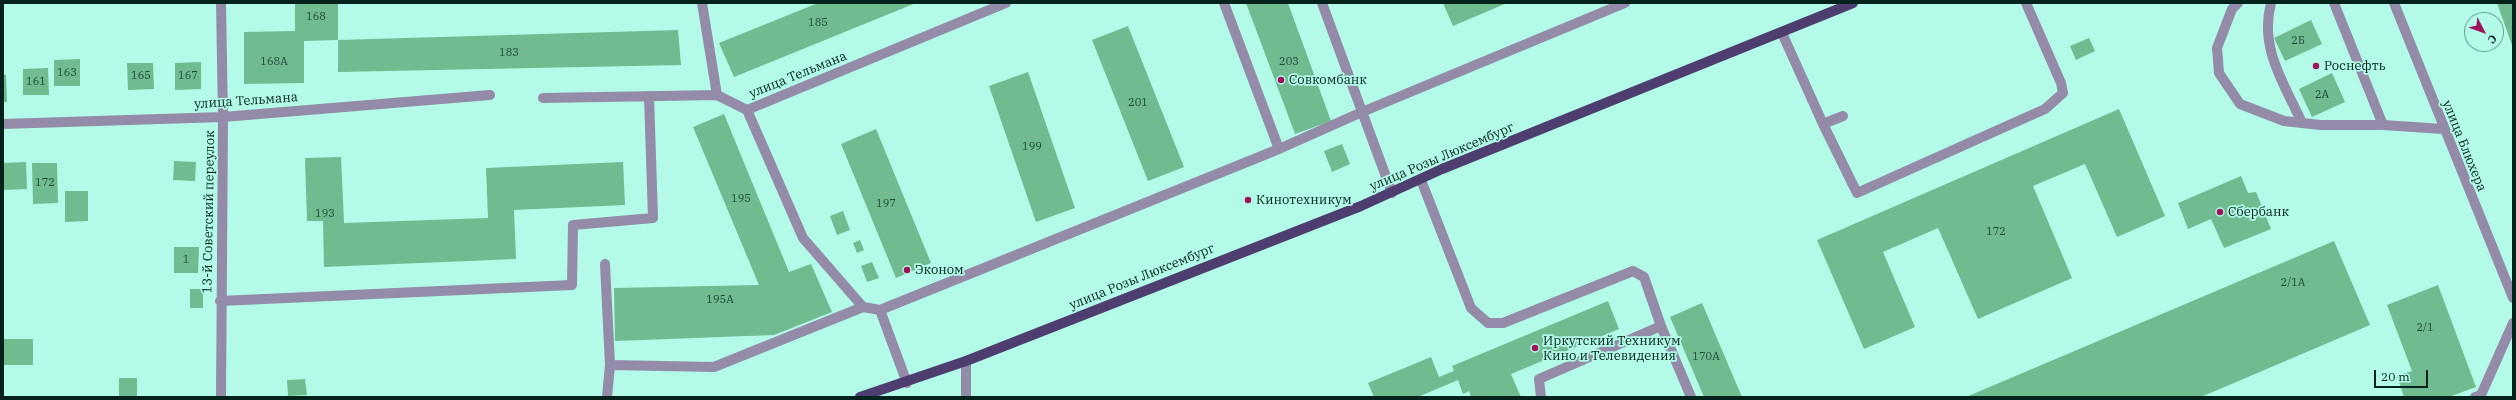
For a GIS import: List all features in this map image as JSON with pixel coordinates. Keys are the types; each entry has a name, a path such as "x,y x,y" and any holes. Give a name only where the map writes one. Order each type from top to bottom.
{"main road":[{"name":"улица Розы Люксембург","path":"860,397 966,361 1392,193 1442,169 1782,33 1853,3"}],"street":[{"name":"13-й Советский переулок","path":"221,3 223,116 220,301 222,397"},
{"path":"702,3 717,95"},
{"name":"улица Тельмана","path":"543,98 717,95 747,110 1006,3"},
{"path":"1224,3 1279,149"},
{"path":"1322,3 1392,193"},
{"path":"610,365 714,367 863,307 880,310 1279,149 1362,112 1625,3"},
{"path":"1782,33 1823,124 1857,193 2045,109 2063,93 2061,83 2026,3"},
{"path":"2238,3 2232,9 2217,48 2219,73 2240,104 2284,121 2443,129"},
{"path":"2271,3 2266,20 2268,47 2302,123"},
{"path":"2334,3 2383,125"},
{"name":"улица Блюхера","path":"2394,3 2443,129 2513,298"},
{"name":"улица Тельмана","path":"3,124 223,116 490,95"},
{"path":"220,301 572,285 573,225 653,218 649,96"},
{"path":"747,110 803,238 863,307"},
{"path":"1823,124 1843,116"},
{"path":"1421,180 1471,308 1488,323 1503,323 1633,271 1644,277 1661,326 1691,397"},
{"path":"605,264 610,365 607,397"},
{"path":"880,310 907,382"},
{"path":"2475,397 2481,395 2513,323"},
{"path":"1541,397 1539,379 1661,326"},
{"path":"966,361 966,397"}],"building":[{"path":"295,3 338,3 338,40 304,41 304,83 244,84 244,32 295,31"},
{"path":"818,3 916,3 734,77 719,43"},
{"path":"1246,3 1288,3 1331,121 1295,134"},
{"path":"1443,3 1507,3 1453,26"},
{"path":"2497,3 2513,3 2513,48 2504,23 2504,12 2500,12"},
{"path":"2311,20 2322,44 2285,61 2274,38"},
{"path":"1128,26 1184,167 1148,181 1092,40"},
{"path":"678,30 681,65 338,72 338,40"},
{"path":"2089,38 2095,51 2076,60 2070,46"},
{"path":"80,59 80,86 54,86 54,60"},
{"path":"201,62 201,89 175,90 175,63"},
{"path":"127,63 153,63 154,89 128,90"},
{"path":"48,68 49,95 23,95 23,69"},
{"path":"1028,72 1075,208 1036,222 989,86"},
{"path":"2332,73 2345,102 2312,117 2299,89"},
{"path":"3,75 6,75 7,102 3,102"},
{"path":"2119,109 2165,216 2117,237 2085,164 2033,186 2072,278 1978,319 1938,228 1883,252 1915,327 1864,349 1817,240"},
{"path":"724,114 789,272 811,264 832,312 774,335 615,341 614,288 759,285 693,127"},
{"path":"876,129 931,263 896,278 841,144"},
{"path":"1342,144 1350,164 1332,172 1324,151"},
{"path":"341,157 344,223 488,218 486,168 623,162 625,205 514,210 516,259 324,267 323,221 307,221 305,158"},
{"path":"174,161 196,162 195,181 173,180"},
{"path":"26,162 27,189 3,190 3,163"},
{"path":"32,163 57,163 58,203 33,204"},
{"path":"2241,176 2248,193 2256,192 2271,229 2224,248 2211,219 2188,229 2178,203"},
{"path":"65,191 88,191 88,221 65,222"},
{"path":"843,211 850,230 837,235 830,216"},
{"path":"860,240 864,250 857,253 853,243"},
{"path":"2334,241 2370,325 2201,397 1966,397"},
{"path":"174,247 199,247 198,273 174,273"},
{"path":"872,262 879,278 867,282 861,266"},
{"path":"2438,285 2476,387 2449,397 2404,397 2397,376 2412,371 2387,305"},
{"path":"190,289 203,289 203,308 190,308"},
{"name":"Иркутский Техникум Кино и Телевидения","path":"1608,301 1619,329 1511,374 1521,397 1471,397 1469,391 1463,394 1458,380 1418,397 1374,397 1368,383 1431,357 1439,377 1454,371 1452,366"},
{"path":"1702,303 1742,397 1704,397 1670,317"},
{"path":"3,339 33,339 33,365 3,365"},
{"path":"119,378 137,378 137,397 119,397"},
{"path":"305,379 307,395 288,396 287,380"}],"place":[{"name":"Роснефть","path":"2316,66"},
{"name":"Совкомбанк","path":"1281,80"},
{"name":"Кинотехникум","path":"1248,200"},
{"name":"Сбербанк","path":"2220,212"},
{"name":"Эконом","path":"907,270"},
{"name":"Иркутский Техникум Кино и Телевидения","path":"1535,348"}]}
